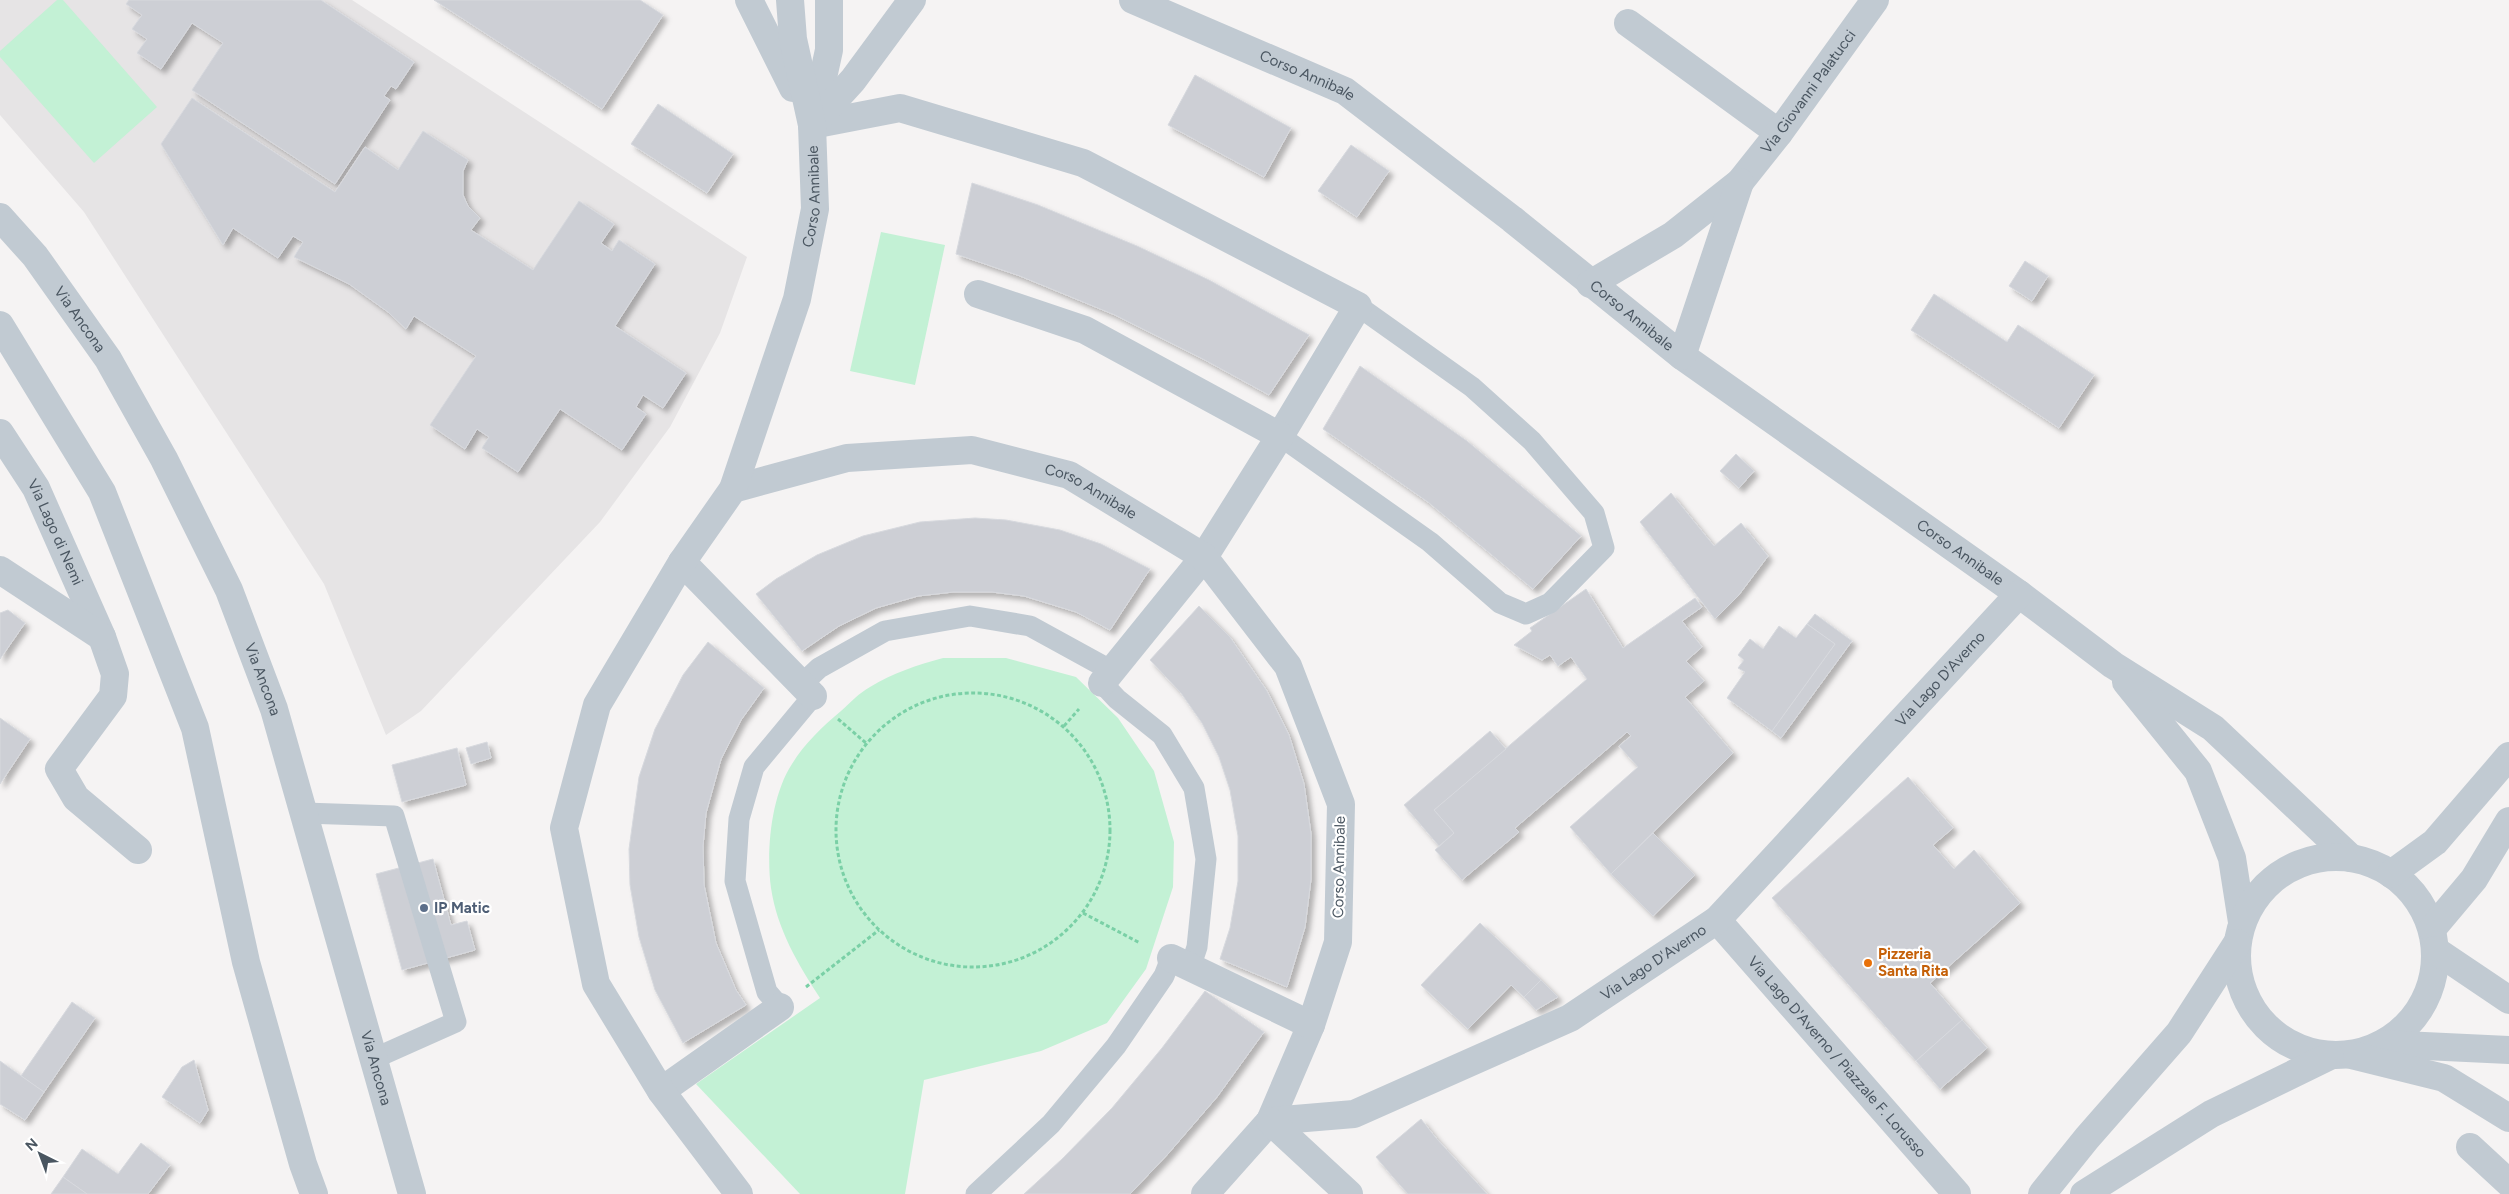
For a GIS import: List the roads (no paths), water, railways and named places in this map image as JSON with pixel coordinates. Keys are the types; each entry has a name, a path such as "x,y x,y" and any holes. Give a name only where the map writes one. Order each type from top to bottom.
{"street":[{"name":"Corso Annibale","path":"748,0 812,125"},
{"name":"Corso Annibale","path":"733,489 797,299 815,209 812,125 793,39 790,0"},
{"name":"Corso Annibale","path":"812,125 830,50 829,0"},
{"name":"Corso Annibale","path":"812,125 853,80 912,0"},
{"name":"Corso Annibale","path":"1133,0 1345,90 1512,219 1590,284 1682,356 2019,594 2113,665"},
{"name":"Via Giovanni Palatucci","path":"1590,284 1673,235 1740,182 1779,133 1874,1"},
{"path":"1628,23 1779,133"},
{"path":"812,125 900,108 1083,163 1358,306 1280,436 1204,557 1107,677"},
{"name":"Via Giovanni Palatucci","path":"1682,356 1740,182"},
{"name":"Via Ancona","path":"0,217 35,256 108,359 164,459 229,590 274,709 412,1194"},
{"path":"978,294 1085,330 1280,436"},
{"path":"0,325 102,492 195,728 246,962 303,1164 314,1194"},
{"name":"Via Lago di Nemi","path":"0,433 36,488 102,637 115,674 113,696 59,769 76,798 138,850"},
{"name":"Corso Annibale","path":"733,489 847,458 972,450 1069,476 1204,557 1288,666 1341,804 1338,942 1311,1025 1270,1121"},
{"path":"733,489 682,562 597,705 564,828 596,984 661,1091 739,1194"},
{"path":"682,562 807,690"},
{"path":"0,570 102,637"},
{"name":"Via Lago D'Averno","path":"1270,1121 1354,1114 1570,1018 1717,920 2019,594"},
{"path":"2113,665 2213,728 2351,858"},
{"path":"2113,665 2198,771 2232,858 2239,932 2238,975 2249,1006 2270,1032 2298,1049 2341,1055 2444,1078 2509,1118"},
{"path":"2391,874 2435,842 2509,756"},
{"path":"2433,939 2509,821"},
{"path":"2042,1194 2087,1138 2179,1033 2239,932 2255,898 2274,878 2298,865 2324,857 2351,858 2372,864 2391,874 2409,889 2423,908 2433,939 2433,979 2422,1005 2405,1028 2382,1044"},
{"name":"Via Lago D'Averno / Piazzale F. Lorusso","path":"1717,920 1957,1194"},
{"path":"2433,939 2509,1000"},
{"path":"1180,963 1311,1025"},
{"path":"661,1091 780,1007"},
{"path":"2084,1194 2210,1114 2341,1055 2382,1044 2509,1050"},
{"path":"1205,1194 1270,1121 1349,1194"},
{"path":"2470,1147 2509,1183"}],"lane":[{"path":"1280,436 1430,542 1500,603 1526,614 1550,603 1604,548 1594,513 1532,441 1472,387 1358,306"},
{"path":"780,1007 767,992 735,882 738,820 754,768 807,690 819,668 885,631 970,616 1030,626 1107,677 1117,699 1162,735 1194,788 1206,859 1198,947 1164,976 1116,1046 1051,1124 976,1194"},
{"path":"304,814 394,816 456,1022 373,1058"}],"place":[{"name":"IP Matic","path":"424,908"},
{"name":"Pizzeria Santa Rita","path":"1868,963"}]}
